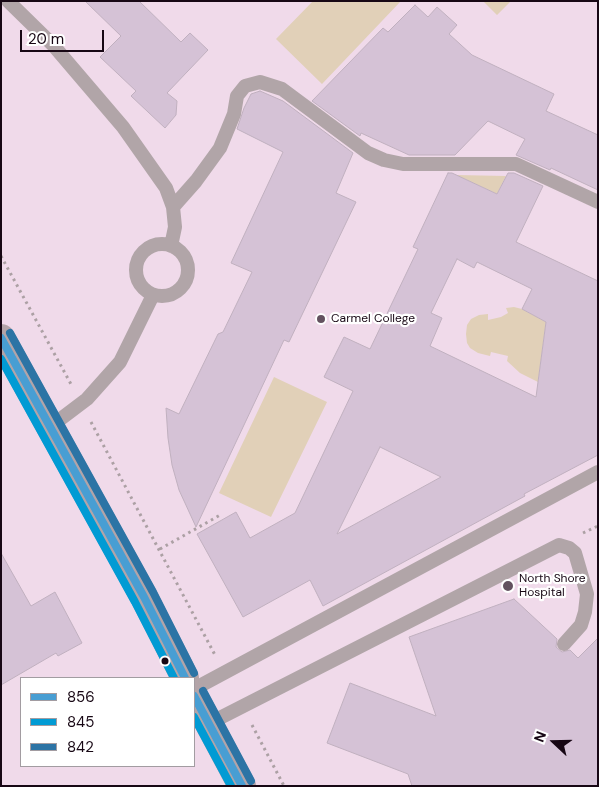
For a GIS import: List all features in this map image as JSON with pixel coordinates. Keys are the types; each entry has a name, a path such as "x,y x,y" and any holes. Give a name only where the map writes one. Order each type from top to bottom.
{"main road":[{"path":"1,338 144,597 184,677"},
{"path":"195,698 242,786"}],"lane":[{"path":"8,1 54,45 123,127 166,188 173,207 175,227 171,246"},
{"path":"173,207 196,181 220,148 234,114 237,96 245,86 260,82 282,89 368,153 384,160 403,164 516,164 598,202"},
{"path":"155,244 171,246 180,251 185,258 188,266 187,275 184,283 171,294 153,295 140,285 136,277 137,260 148,247 155,244"},
{"path":"50,427 87,399 120,362 153,295"},
{"path":"195,689 598,472"},
{"path":"208,724 560,545 569,548 574,553 587,594 581,625 564,644"}],"path":[{"path":"160,549 222,514"}],"shaded area":[{"path":"313,1 401,1 322,84 276,39"},
{"path":"483,1 511,1 497,15"},
{"path":"456,175 506,176 497,194"},
{"path":"506,308 522,309 546,322 538,382 520,373 507,361 508,356 491,352 490,356 478,353 470,348 467,343 467,325 471,319 479,315 488,314 488,320 501,317 508,313"},
{"path":"274,377 327,402 271,517 219,493"}],"building":[{"path":"85,1 139,1 181,42 190,33 208,50 167,93 177,101 176,115 165,128 131,96 136,91 100,57 121,36"},
{"path":"415,5 428,17 437,7 457,25 449,34 472,55 554,94 546,111 598,135 598,190 551,168 550,170 516,155 525,139 488,121 455,155 409,155 361,133 360,136 312,101 383,28 388,32"},
{"path":"260,91 283,101 353,153 336,193 356,202 289,342 284,340 196,527 179,490 172,465 166,408 179,414 218,334 223,332 252,272 231,263 283,152 237,129 251,94"},
{"path":"448,173 452,173 497,194 508,173 514,173 543,186 516,242 598,281 598,455 323,606 310,580 243,617 197,534 236,512 250,538 295,513 353,391 324,377 344,337 370,349 418,249 413,247","holes":["457,259 474,268 477,262 532,289 522,309 546,322 536,397 430,346 442,318 431,313","380,447 441,477 337,534"]},
{"path":"1,553 31,606 55,592 82,643 58,656 56,653 1,685"},
{"path":"514,599 557,639 556,647 562,652 570,650 578,658 598,638 598,786 412,786 408,774 327,743 350,683 436,716 409,637"}],"transit line":[{"name":"842","path":"10,333 153,592 194,673"},
{"name":"856","path":"1,338 144,597 184,677"},
{"name":"845","path":"1,359 135,602 173,677"},
{"name":"842","path":"203,691 251,781"},
{"name":"856","path":"195,698 242,786"},
{"name":"845","path":"195,719 231,786"}],"place":[{"name":"Carmel College","path":"321,319"},
{"name":"North Shore Hospital","path":"508,586"}]}
